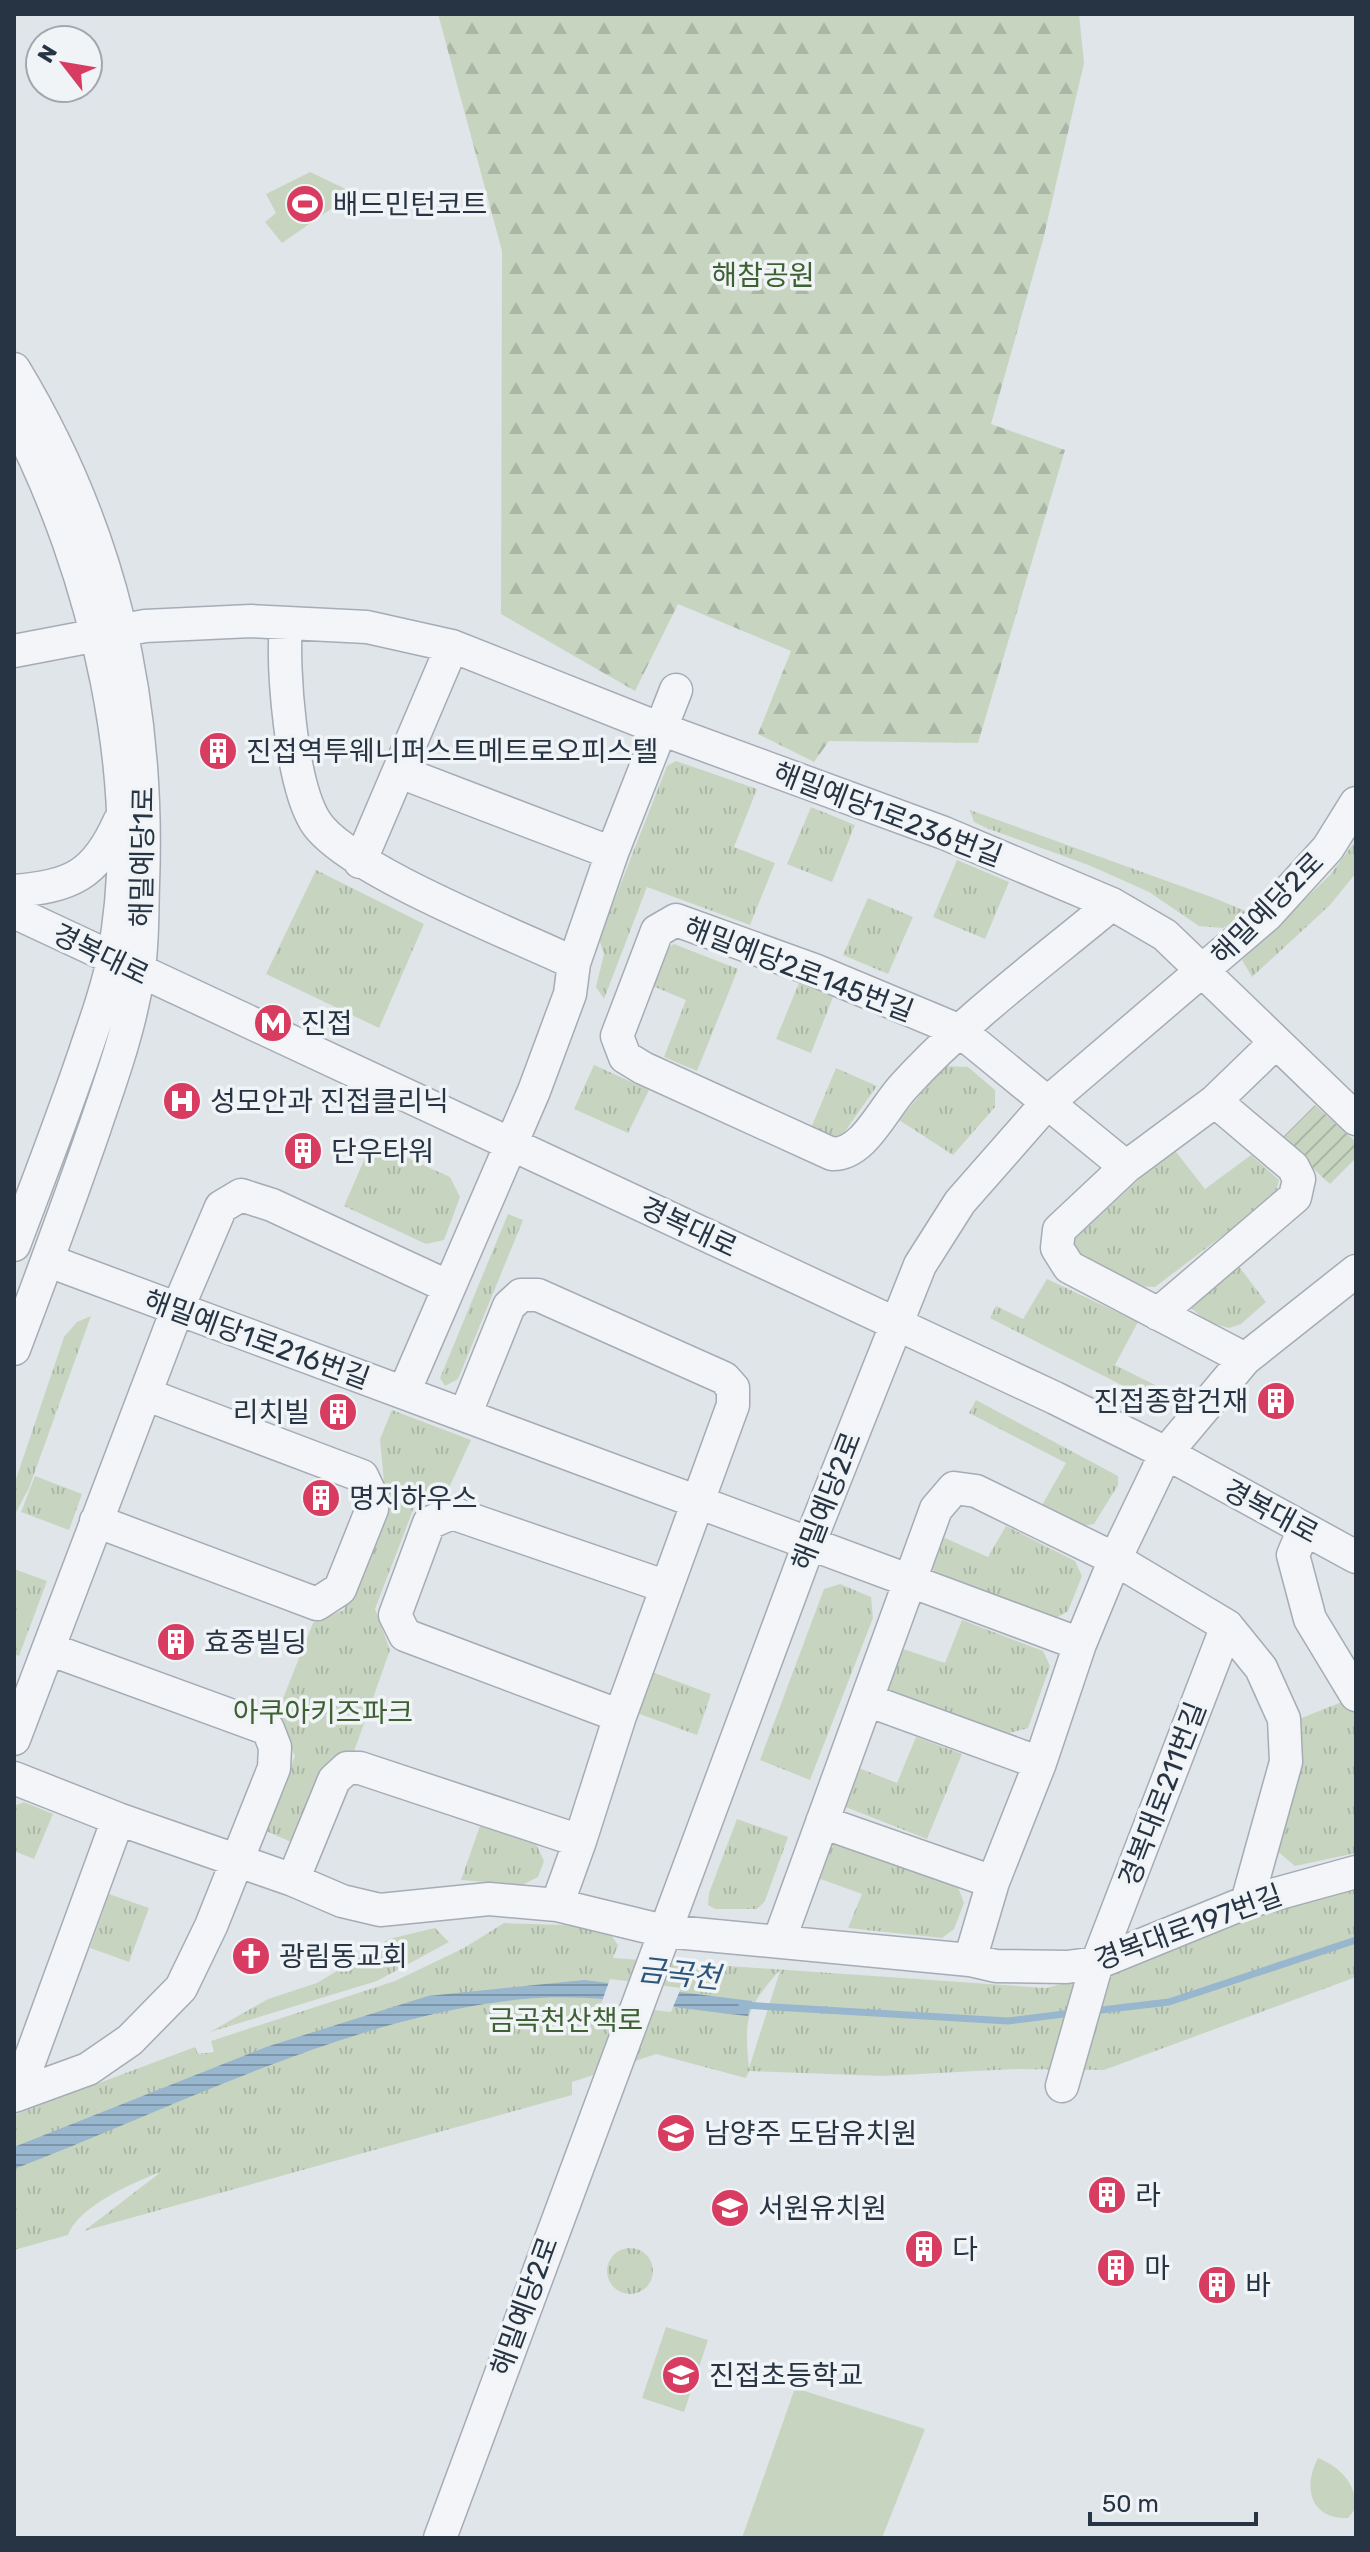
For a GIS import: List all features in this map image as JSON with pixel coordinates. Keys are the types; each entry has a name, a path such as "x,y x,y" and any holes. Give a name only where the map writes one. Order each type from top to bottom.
{"street":[{"name":"해밀예당1로","path":"14,369 66,465 110,634 139,722 146,815 126,967 71,1093 14,1245"},
{"name":"해밀예당1로","path":"14,416 44,472 110,634 121,775 121,877 126,967 125,1038 49,1261 14,1349"},
{"name":"해밀예당1로236번길","path":"14,651 145,626 251,621 367,627 452,646 661,729 944,833 1112,904 1165,935 1203,971"},
{"path":"286,623 284,654 300,782 315,821 360,862 574,963"},
{"path":"360,862 452,646"},
{"path":"404,1392 512,1144 570,994 574,963 612,853 676,690"},
{"path":"400,772 612,853"},
{"name":"해밀예당2로","path":"440,2538 609,2075 809,1544 920,1265 960,1202 1046,1104 1267,915 1328,848 1356,803"},
{"path":"14,891 53,888 83,873 105,853 122,816"},
{"path":"960,1031 1112,904"},
{"name":"경복대로","path":"14,912 126,967 896,1323 1166,1453 1356,1557"},
{"name":"해밀예당2로145번길","path":"960,1031 893,1098 856,1147 846,1155 832,1154 643,1068 625,1057 617,1036 657,931 676,920 814,970 960,1031 1046,1104"},
{"name":"해밀예당2로","path":"1203,971 1356,1119"},
{"path":"1245,1359 1069,1267 1057,1248 1059,1230 1126,1167 1215,1101 1276,1042"},
{"path":"1158,1314 1295,1197 1299,1179 1293,1167 1215,1101"},
{"path":"1046,1104 1126,1167"},
{"path":"14,1739 177,1310 221,1207 241,1195 272,1205 449,1287"},
{"name":"해밀예당1로216번길","path":"49,1261 809,1544"},
{"path":"970,1960 993,1882 1040,1763 1080,1644 1115,1559 1166,1453 1245,1359 1356,1271"},
{"path":"465,1415 509,1306 521,1295 538,1295 724,1378 733,1388 733,1405 700,1502 620,1716 557,1905"},
{"path":"96,1521 317,1604 340,1589 372,1509 362,1476 145,1394"},
{"path":"779,1941 936,1509 954,1488 976,1491 1115,1559 1227,1626 1261,1668 1284,1719 1286,1762 1247,1902"},
{"path":"620,1716 405,1635 395,1615 429,1523 452,1513 667,1587"},
{"path":"1304,1529 1293,1555 1310,1619 1356,1695"},
{"path":"809,1544 1080,1644"},
{"name":"경복대로211번길","path":"1062,2086 1097,1963 1227,1626"},
{"path":"15,2095 88,2069 130,2040 181,1988 274,1768 275,1747 268,1729 49,1649"},
{"path":"867,1700 1040,1763"},
{"path":"293,1880 334,1780 347,1768 360,1768 580,1841"},
{"name":"경복대로197번길","path":"14,1778 118,1819 293,1880 342,1901 380,1910 489,1899 557,1905 664,1931 970,1960 996,1966 1067,1967 1097,1963 1247,1902 1356,1872"},
{"path":"15,2095 118,1819"},
{"path":"822,1822 993,1882"}],"green space":[{"name":"해참공원","path":"438,14 1079,14 1084,63 1043,240 991,424 1065,450 978,743 829,741 814,762 758,734 791,651 678,604 635,691 501,614 502,251"},
{"name":"배드민턴코트","path":"310,172 354,193 282,243 265,222 276,213 266,194"},
{"path":"676,761 757,789 734,847 775,863 750,925 647,887 604,999 596,987 604,954 599,939 667,766"},
{"path":"811,807 855,825 832,882 787,864"},
{"path":"970,810 1248,912 1223,928 1199,926 1149,892 1091,866 974,822"},
{"path":"1356,840 1356,873 1330,905 1252,977 1242,960 1330,875"},
{"path":"957,860 1009,882 985,939 933,917"},
{"path":"316,870 424,924 379,1028 266,974"},
{"path":"868,898 913,917 888,974 843,955"},
{"path":"674,944 738,969 697,1071 664,1057 686,1000 650,985 665,950"},
{"path":"799,983 833,997 811,1053 776,1039"},
{"path":"594,1065 649,1090 628,1133 574,1109"},
{"path":"944,1066 968,1067 995,1090 995,1107 953,1155 899,1120"},
{"path":"836,1068 877,1086 843,1134 832,1138 811,1128"},
{"path":"1315,1105 1356,1142 1356,1158 1330,1184 1281,1139"},
{"path":"372,1142 450,1177 460,1197 444,1240 426,1244 344,1206"},
{"path":"1173,1148 1205,1189 1251,1155 1279,1180 1275,1196 1155,1287 1136,1286 1071,1255 1071,1242"},
{"path":"508,1214 523,1220 458,1379 445,1386 440,1378"},
{"path":"1237,1264 1266,1302 1241,1324 1229,1328 1207,1322 1189,1306"},
{"path":"1047,1279 1138,1322 1115,1365 1161,1388 1145,1397 990,1318 996,1306 1023,1319"},
{"path":"91,1316 29,1488 14,1516 14,1485 64,1337 77,1322"},
{"path":"976,1400 1118,1476 1118,1485 1094,1524 1078,1527 1042,1505 1066,1463 969,1413"},
{"name":"아쿠아키즈파크","path":"392,1410 471,1440 448,1490 418,1497 375,1609 390,1650 351,1760 324,1767 291,1842 266,1831 295,1756 276,1716 313,1623 344,1610 386,1504 380,1439"},
{"path":"35,1476 82,1494 69,1530 21,1512"},
{"path":"1006,1526 1075,1561 1082,1576 1068,1611 1054,1619 937,1576 927,1561 938,1535 988,1557"},
{"path":"14,1569 47,1581 19,1656 14,1654"},
{"path":"840,1584 871,1597 873,1618 810,1780 760,1760 824,1589"},
{"path":"962,1620 1043,1651 1050,1666 1028,1728 1009,1733 889,1691 885,1676 897,1647 945,1663"},
{"path":"652,1672 711,1694 697,1735 637,1713"},
{"path":"1352,1698 1356,1702 1356,1853 1295,1866 1271,1846 1294,1721"},
{"path":"916,1737 962,1754 927,1839 843,1806 851,1765 897,1783"},
{"path":"24,1802 53,1814 34,1859 14,1851 14,1806"},
{"path":"737,1819 788,1837 765,1901 757,1909 715,1909 708,1905 709,1893"},
{"path":"480,1826 536,1844 544,1861 538,1877 522,1885 461,1880"},
{"path":"839,1842 958,1887 964,1903 954,1929 942,1938 848,1928 862,1894 812,1876 825,1847"},
{"name":"금곡천산책로","path":"1356,1883 1356,1977 1104,2070 1014,2069 883,2076 749,2071 746,2078 656,2054 572,2082 572,2095 84,2231 161,2172 94,2205 68,2235 14,2250 14,2115 195,2047 198,2054 214,2052 211,2041 395,1981 464,1948 504,1923 565,1925 609,1932 618,1945 613,1958 1046,1988 1125,1968 1247,1911","holes":["780,1971 749,2068 747,2037 750,2015 760,1995"]},
{"path":"109,1894 149,1908 129,1962 90,1948"},
{"path":"435,1928 449,1942 377,1981 210,2032 268,1999 317,1983 389,1939"},
{"path":"630,2248 646,2255 653,2271 646,2287 630,2294 614,2287 607,2271 614,2255"},
{"path":"666,2327 708,2340 684,2412 642,2398"},
{"path":"795,2388 925,2429 882,2538 742,2538"},
{"path":"1318,2458 1340,2471 1350,2484 1356,2508 1348,2518 1325,2513 1313,2499 1311,2479"}],"water":[{"name":"금곡천","path":"584,1980 752,2001 748,2016 636,2002 552,1997 459,2009 394,2024 265,2067 14,2169 14,2147 266,2047 428,1996"}],"pier":[{"path":"610,1979 681,1988 671,2012 601,2004"}],"waterway":[{"name":"금곡천","path":"1093,2011 1169,2002 1356,1940"},
{"name":"금곡천","path":"742,2005 1008,2021 1072,2013"}],"place":[{"name":"배드민턴코트","path":"305,204"},
{"name":"진접역투웨니퍼스트메트로오피스텔","path":"218,751"},
{"name":"진접","path":"273,1023"},
{"name":"성모안과 진접클리닉","path":"182,1101"},
{"name":"단우타워","path":"303,1151"},
{"name":"진접종합건재","path":"1276,1401"},
{"name":"리치빌","path":"338,1412"},
{"name":"명지하우스","path":"321,1498"},
{"name":"효중빌딩","path":"176,1642"},
{"name":"광림동교회","path":"251,1956"},
{"name":"남양주 도담유치원","path":"676,2133"},
{"name":"라","path":"1107,2195"},
{"name":"서원유치원","path":"730,2208"},
{"name":"다","path":"924,2249"},
{"name":"마","path":"1116,2268"},
{"name":"바","path":"1217,2285"},
{"name":"진접초등학교","path":"681,2375"}]}
